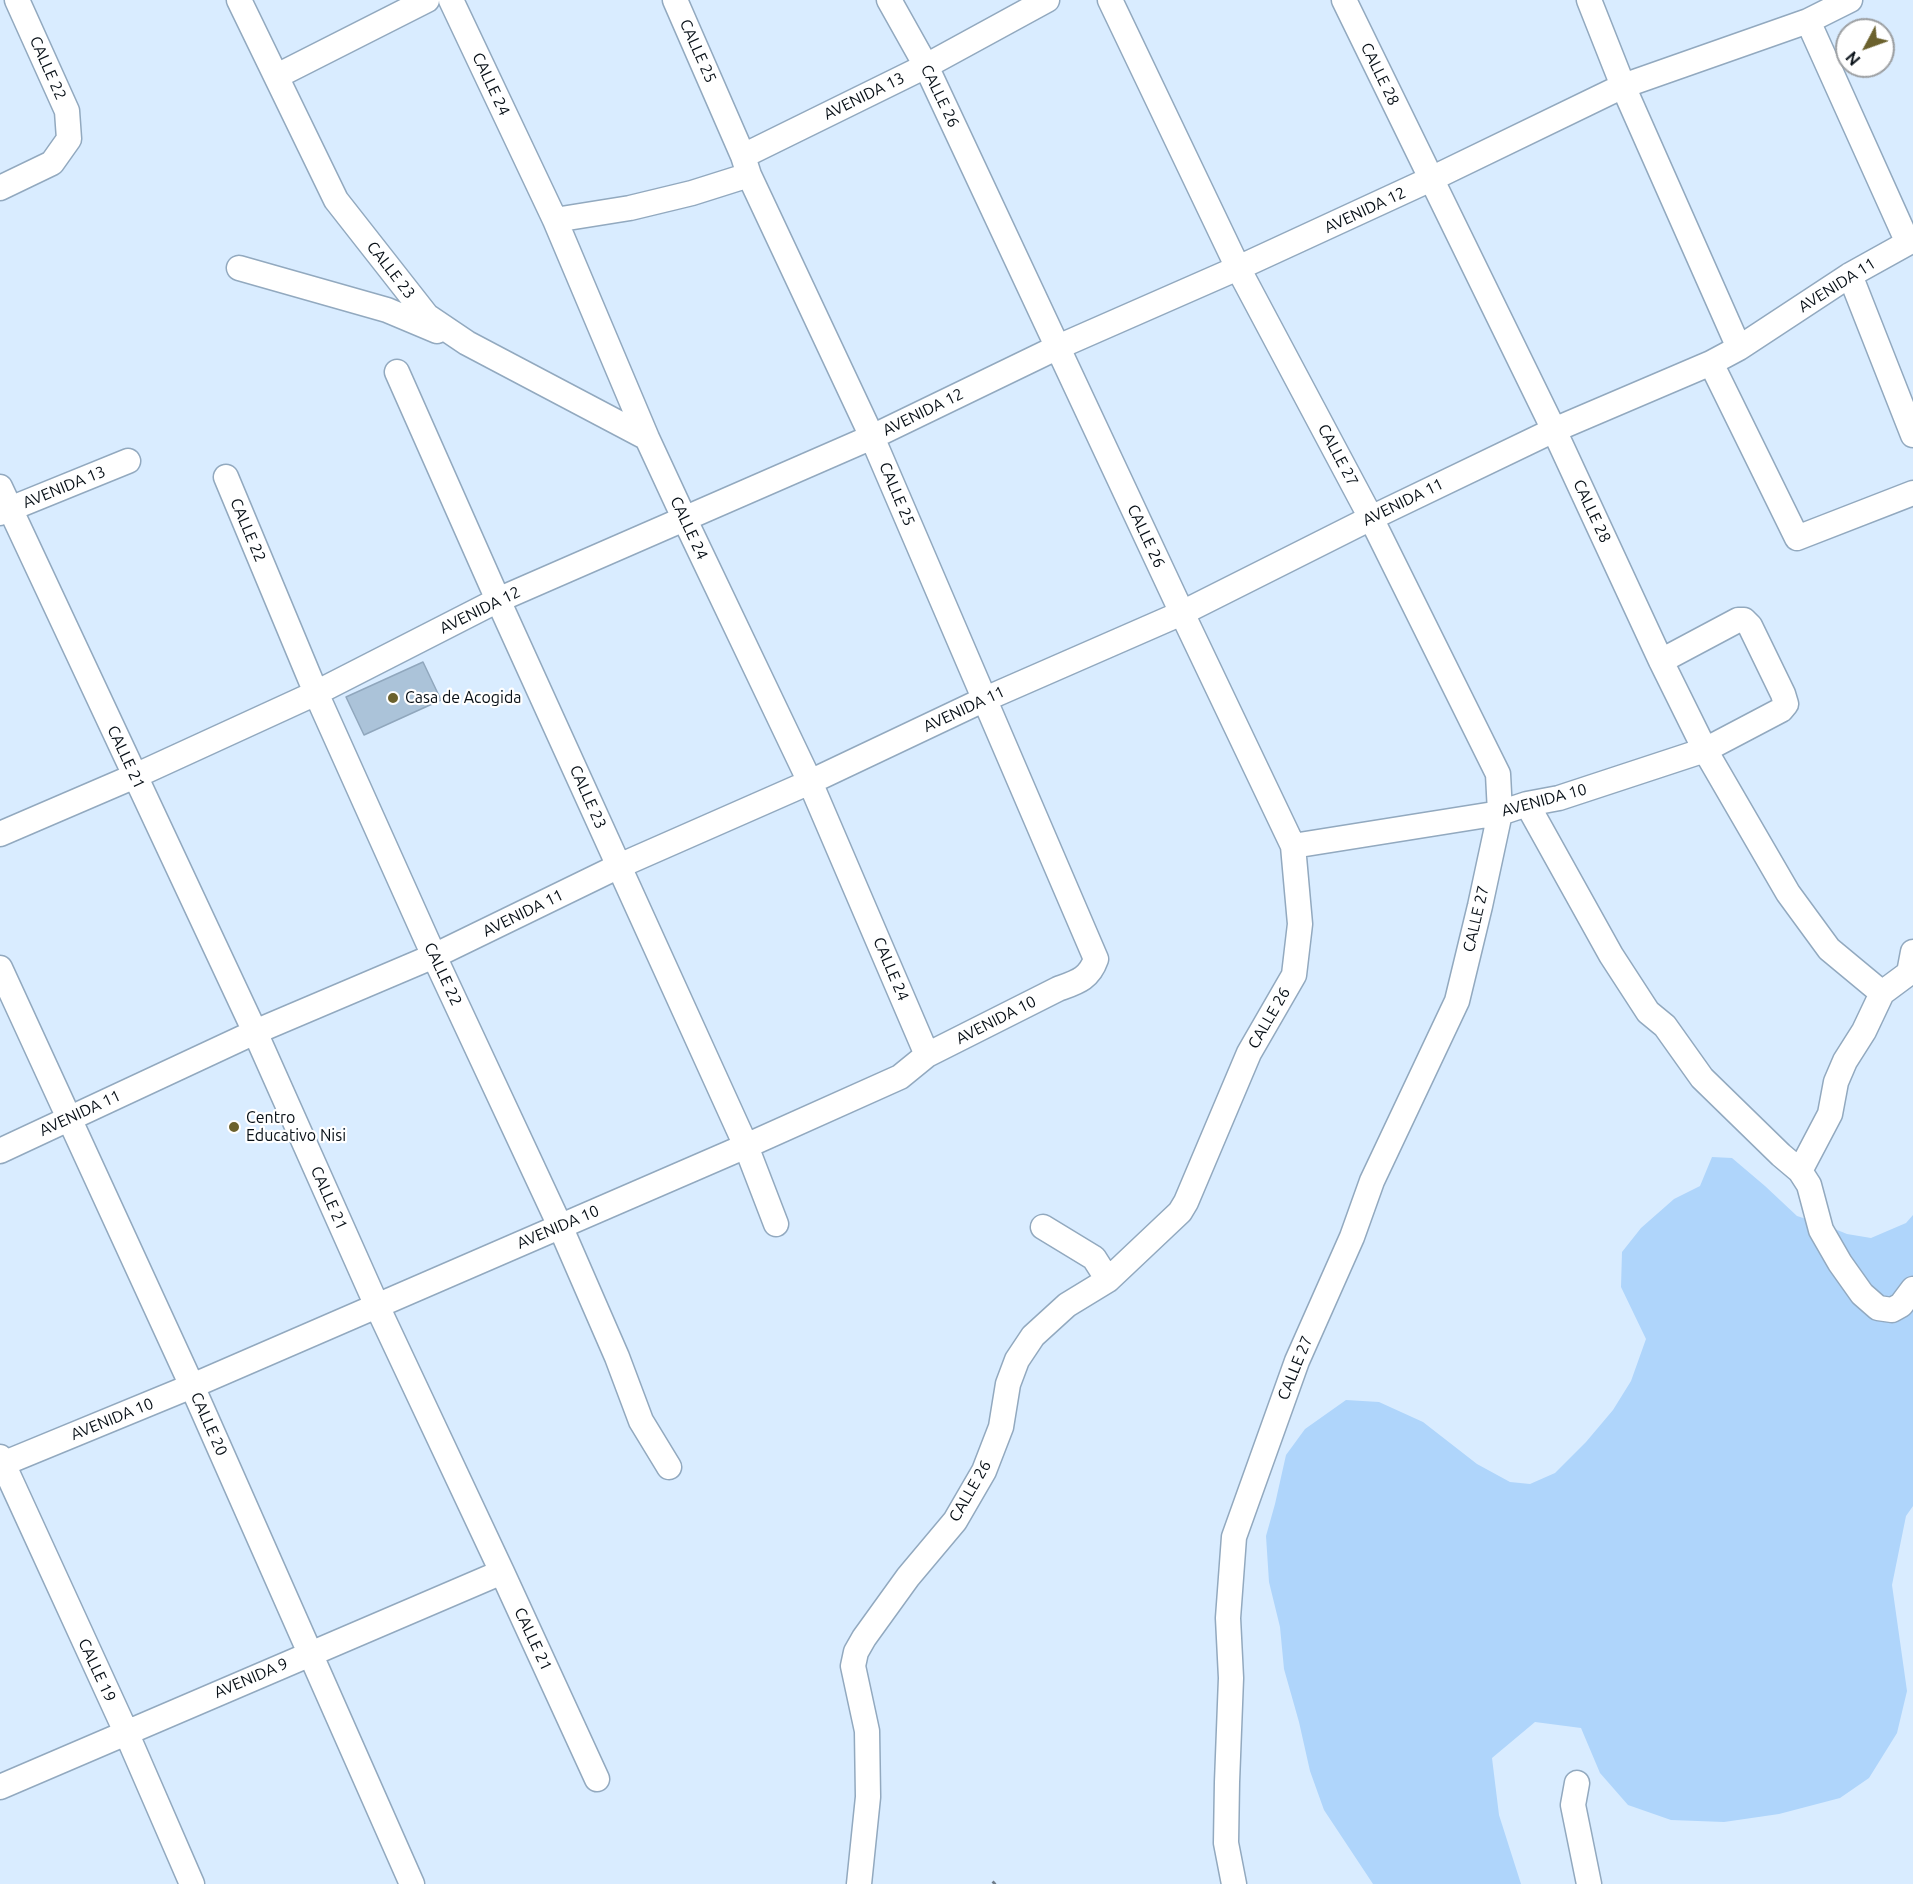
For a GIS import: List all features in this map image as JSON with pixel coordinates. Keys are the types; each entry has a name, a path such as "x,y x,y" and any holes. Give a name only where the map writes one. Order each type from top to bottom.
{"street":[{"name":"CALLE 22","path":"0,188 52,163 69,139 67,111 17,0"},
{"name":"CALLE 23","path":"239,0 336,200 427,316 467,343 647,438"},
{"path":"277,76 427,0"},
{"name":"CALLE 24","path":"451,0 555,220 684,520 810,782 927,1055"},
{"name":"CALLE 25","path":"675,0 746,166 872,437 1096,959"},
{"name":"CALLE 26","path":"859,1884 868,1797 867,1731 853,1666 856,1652 908,1577 955,1521 984,1471 1001,1428 1008,1384 1017,1360 1033,1336 1067,1305 1108,1280 1180,1212 1249,1053 1294,975 1300,924 1293,846 926,66 889,0"},
{"name":"AVENIDA 13","path":"555,220 630,208 692,193 746,166 1047,0"},
{"name":"CALLE 27","path":"1110,0 1238,268 1371,518 1498,774 1500,813 1457,1000 1372,1181 1352,1237 1297,1361 1234,1537 1228,1618 1231,1678 1227,1782 1227,1843 1234,1884"},
{"name":"CALLE 28","path":"1344,0 1554,430 1661,661 1705,750 1788,893 1829,949 1882,993"},
{"path":"1588,0 1623,86 1739,348"},
{"name":"AVENIDA 12","path":"0,834 135,776 315,693 498,600 872,437 1058,346 1238,268 1431,179 1623,86 1808,21 1850,0"},
{"path":"1808,21 1910,242"},
{"name":"AVENIDA 11","path":"0,1151 255,1032 434,956 619,866 810,782 983,700 1182,613 1371,518 1554,430 1711,363 1739,348 1850,275 1910,242"},
{"path":"239,268 387,310 467,343"},
{"path":"1850,275 1912,428"},
{"path":"1711,363 1797,538 1913,493"},
{"name":"CALLE 23","path":"397,372 746,1146 776,1224"},
{"name":"AVENIDA 13","path":"3,502 128,461"},
{"name":"CALLE 22","path":"226,477 315,693 560,1226 612,1346 641,1421 669,1467"},
{"name":"CALLE 21","path":"3,502 255,1032 377,1306 597,1779"},
{"name":"AVENIDA 10","path":"1293,846 1500,813 1527,804 1559,798 1705,750 1781,710 1786,704 1750,626 1744,620 1738,620 1661,661"},
{"path":"1527,804 1611,955 1648,1012 1665,1026 1702,1078 1800,1171 1809,1185 1821,1230 1840,1263 1862,1294 1878,1308 1892,1310 1901,1305 1913,1289"},
{"name":"AVENIDA 10","path":"1,1462 192,1386 900,1077 927,1055 1058,989 1079,981 1092,972 1096,959"},
{"path":"1800,1171 1830,1114 1836,1082 1845,1062 1864,1031 1882,993 1912,967"},
{"name":"CALLE 20","path":"0,968 192,1386 412,1884"},
{"path":"1043,1227 1094,1258 1108,1280"},
{"name":"CALLE 19","path":"1,1462 126,1732 192,1884"},
{"name":"AVENIDA 9","path":"0,1787 502,1572"},
{"path":"1577,1783 1573,1805 1589,1884"}],"shaded area":[{"path":"1712,1157 1732,1158 1797,1216 1847,1234 1871,1238 1906,1223 1913,1215 1913,1506 1906,1516 1892,1585 1907,1691 1897,1733 1869,1778 1840,1798 1779,1814 1724,1822 1671,1820 1628,1805 1600,1773 1581,1728 1535,1722 1492,1758 1499,1815 1521,1884 1373,1884 1324,1810 1310,1771 1284,1669 1280,1627 1269,1582 1266,1536 1286,1455 1305,1429 1346,1400 1379,1402 1423,1422 1477,1464 1510,1482 1530,1484 1555,1473 1586,1442 1613,1410 1631,1381 1646,1339 1621,1287 1622,1252 1641,1228 1674,1199 1700,1186"}],"building":[{"name":"Casa de Acogida","path":"423,662 441,700 364,735 346,697"}],"place":[{"name":"Casa de Acogida","path":"393,698"},
{"name":"Centro Educativo Nisi","path":"234,1127"}]}
